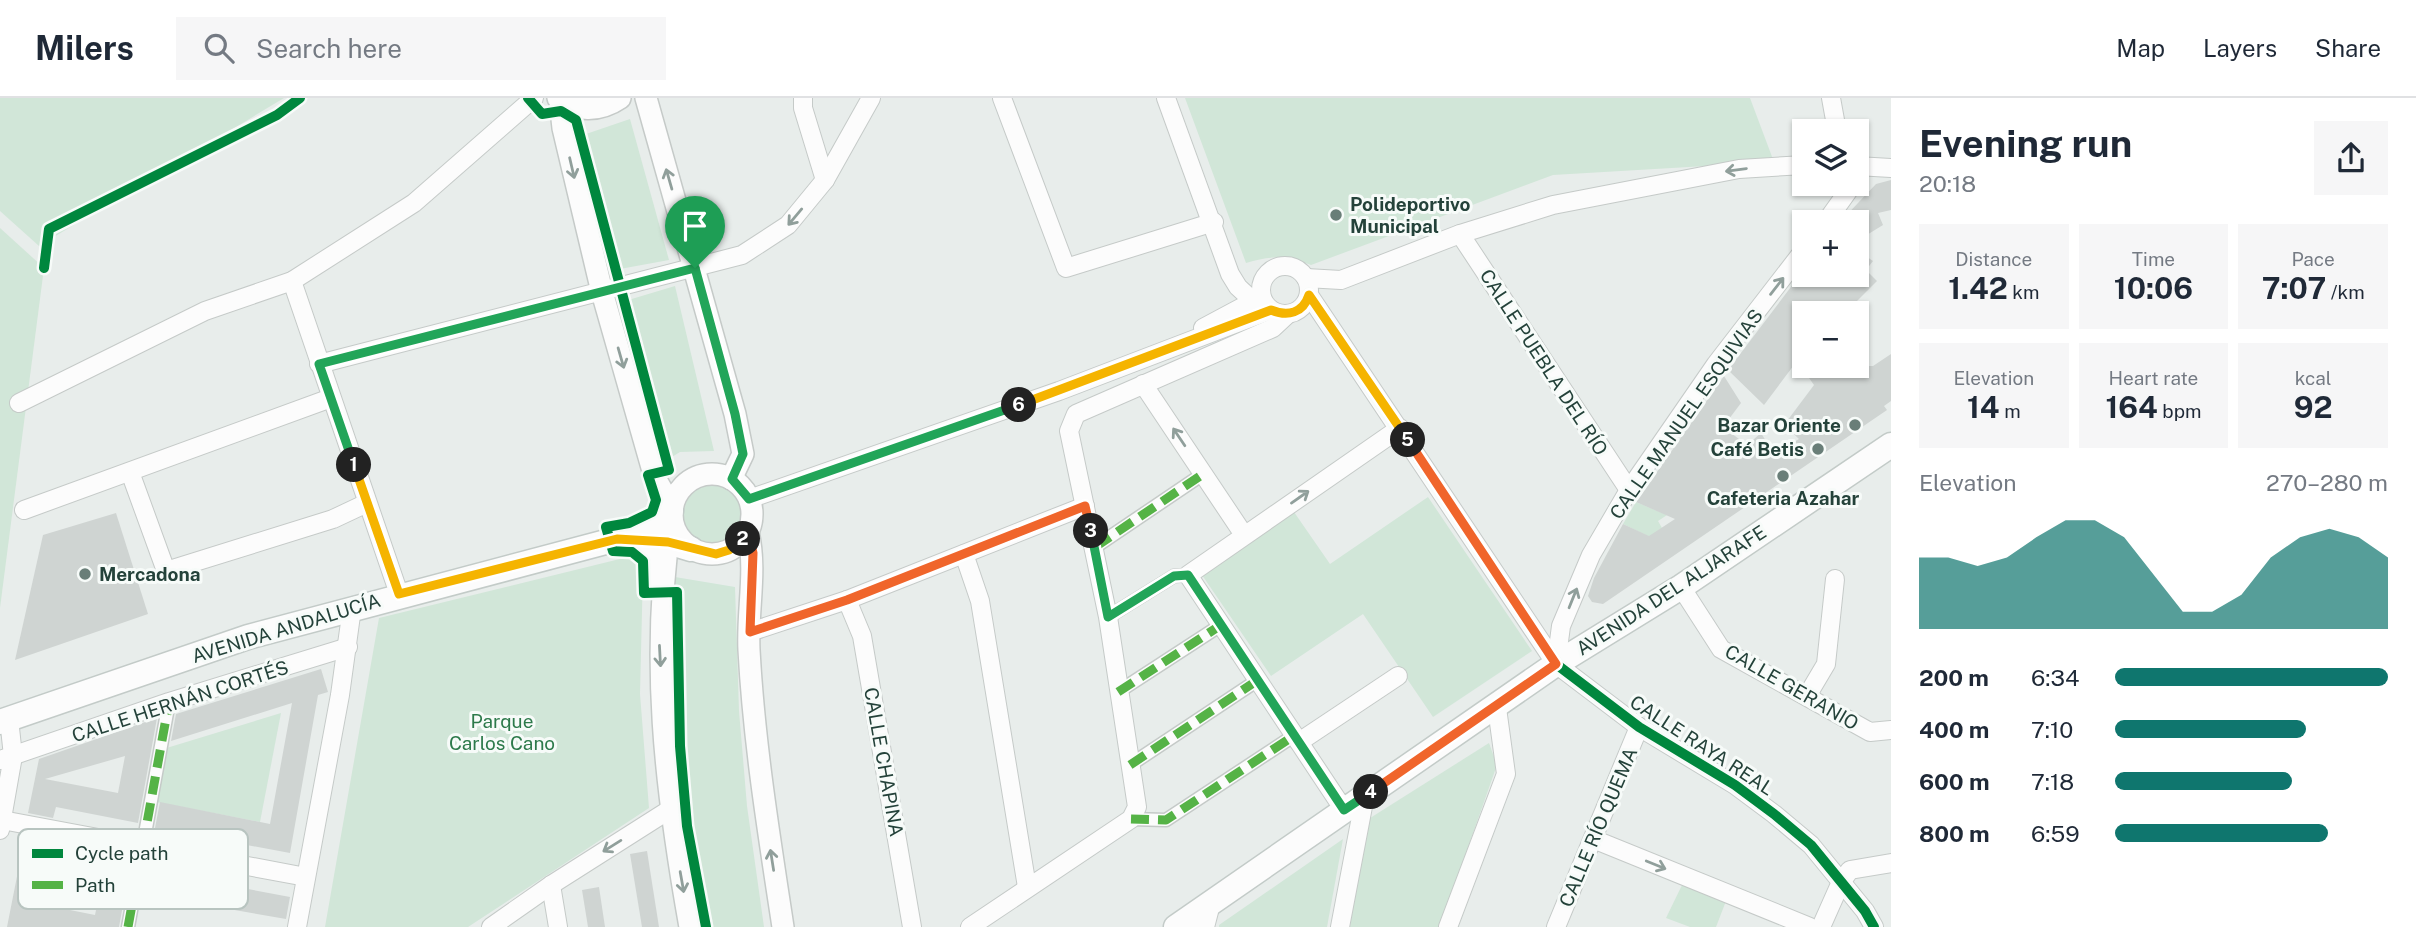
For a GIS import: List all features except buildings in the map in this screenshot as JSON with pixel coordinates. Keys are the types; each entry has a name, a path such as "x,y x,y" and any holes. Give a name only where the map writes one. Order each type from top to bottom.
{"main road":[{"name":"AVENIDA DEL ALJARAFE","path":"1176,927 1208,916 1344,810 1497,708 1556,664 1681,587 1891,445"},
{"path":"617,539 672,512"},
{"path":"617,539 679,545"},
{"path":"617,539 640,548 652,558 661,588"},
{"name":"AVENIDA ANDALUCÍA","path":"5,720 248,637 399,594 617,539"}],"street":[{"path":"19,403 205,311 292,281 414,203 534,98"},
{"path":"620,98 602,108 586,109 559,99 563,128 602,292 655,478 672,512 679,545 661,588 659,645 669,810 690,927"},
{"path":"646,98 735,414 743,454 732,479"},
{"path":"803,98 803,108 825,180"},
{"path":"319,364 742,256 788,225 825,180 871,98"},
{"path":"1002,98 1066,268 1214,222"},
{"path":"970,927 1131,820 1137,807 1108,617 1069,431 1076,414 1273,328 1267,301 1268,272 1284,265 1301,272 1307,286 1303,307 1267,301 1231,268 1166,98"},
{"path":"1831,98 1835,119"},
{"path":"1869,164 1891,155"},
{"path":"1307,286 1341,280 1460,234 1553,205 1739,169 1792,166"},
{"path":"1869,168 1891,167"},
{"name":"CALLE PUEBLA DEL RÍO","path":"1460,234 1629,490"},
{"name":"CALLE MANUEL ESQUIVIAS","path":"1556,664 1561,626 1586,567 1629,490 1716,364 1792,266"},
{"path":"292,281 399,594"},
{"name":"CALLE RAYA REAL","path":"1307,286 1556,664 1639,727 1735,785 1774,814 1811,845 1874,927"},
{"path":"749,499 1059,391 1190,340 1199,331 1267,301"},
{"path":"1143,384 1244,535"},
{"path":"24,510 331,398"},
{"path":"1108,617 1174,576 1188,575 1400,428"},
{"path":"130,472 166,571 333,519 368,503"},
{"path":"672,512 682,487 692,478 719,474 732,479 749,499 752,510 748,532 753,553 750,632 762,792 783,927"},
{"path":"1095,547 1203,474"},
{"path":"750,632 847,600 1085,506"},
{"path":"679,545 716,554 729,550 748,532"},
{"path":"964,554 980,601 1027,887"},
{"path":"1188,575 1344,810"},
{"path":"1807,696 1826,664 1835,579"},
{"name":"CALLE GERANIO","path":"1681,587 1721,649 1870,732 1891,730"},
{"name":"CALLE CHAPINA","path":"847,600 862,636 912,927"},
{"path":"296,927 348,647 352,608"},
{"path":"1118,692 1221,625"},
{"name":"CALLE HERNÁN CORTÉS","path":"7,758 169,702 348,647"},
{"path":"1131,820 1166,820 1398,676"},
{"path":"1130,765 1258,680"},
{"path":"145,829 169,702"},
{"path":"1448,927 1506,774 1497,708"},
{"path":"5,720 7,758 1,825 27,829"},
{"name":"CALLE RÍO QUEMA","path":"1556,927 1639,727"},
{"path":"1340,927 1365,796"},
{"path":"491,927 551,885 669,810"},
{"path":"1593,839 1810,927"},
{"path":"1821,927 1840,882 1850,870 1891,863"},
{"path":"248,866 306,877"},
{"path":"551,885 558,927"},
{"path":"128,927 131,909"}],"green space":[{"path":"0,98 284,98 39,246 0,211"},
{"name":"Polideportivo Municipal","path":"1185,98 1750,98 1774,162 1553,175 1311,265 1279,258 1246,263"},
{"path":"630,119 669,260 609,271 586,134"},
{"path":"0,228 44,268 0,608"},
{"path":"675,286 714,451 680,452 662,463 615,304"},
{"path":"712,483 734,492 743,514 734,536 712,545 690,536 681,514 690,492"},
{"path":"1428,497 1532,651 1433,717 1363,614 1271,676 1202,575 1294,512 1330,564"},
{"path":"1636,502 1667,515 1658,521 1662,528 1650,537 1623,524"},
{"name":"Parque Carlos Cano","path":"636,555 643,570 640,694 649,808 468,927 325,927 379,618"},
{"path":"675,577 735,587 739,711 747,806 764,927 700,927 679,809 667,643"},
{"path":"281,713 260,822 151,801 160,750"},
{"path":"1489,743 1497,765 1440,927 1350,927 1367,820"},
{"path":"1343,839 1327,927 1219,927 1219,925"},
{"path":"1683,883 1726,901 1716,927 1690,927 1666,918"}],"marked path":[{"path":"1095,547 1203,474"},
{"path":"1108,617 1174,576 1188,575"},
{"path":"1118,692 1221,625"},
{"path":"1130,765 1258,680"},
{"path":"146,829 169,702"},
{"path":"1131,819 1166,820 1295,735"},
{"path":"128,927 131,909"}],"cycle path":[{"path":"44,268 49,229 277,115 300,98"},
{"path":"528,98 542,114 561,111 576,120 669,470 648,475 656,500 652,512 629,523 606,527 613,551 632,552 643,561 644,593 677,592 680,746 687,826 706,927"},
{"path":"1309,295 1556,664 1639,727 1735,785 1774,814 1811,845 1865,911 1874,927"}],"place":[{"name":"Polideportivo Municipal","path":"1336,215"},
{"name":"Bazar Oriente","path":"1855,425"},
{"name":"Café Betis","path":"1818,449"},
{"name":"Cafeteria Azahar","path":"1783,476"},
{"name":"Mercadona","path":"85,574"}],"route":[{"path":"695,268 735,414 743,454 732,479 749,499 1059,391 1129,362 1202,338 1271,310 1279,314 1296,312 1303,307 1309,295 1556,664 1497,708 1344,810 1188,575 1174,576 1108,617 1085,506 847,600 750,632 753,553 748,532 740,543 716,554 703,553 668,542 617,539 399,594 319,364 695,268"}]}
